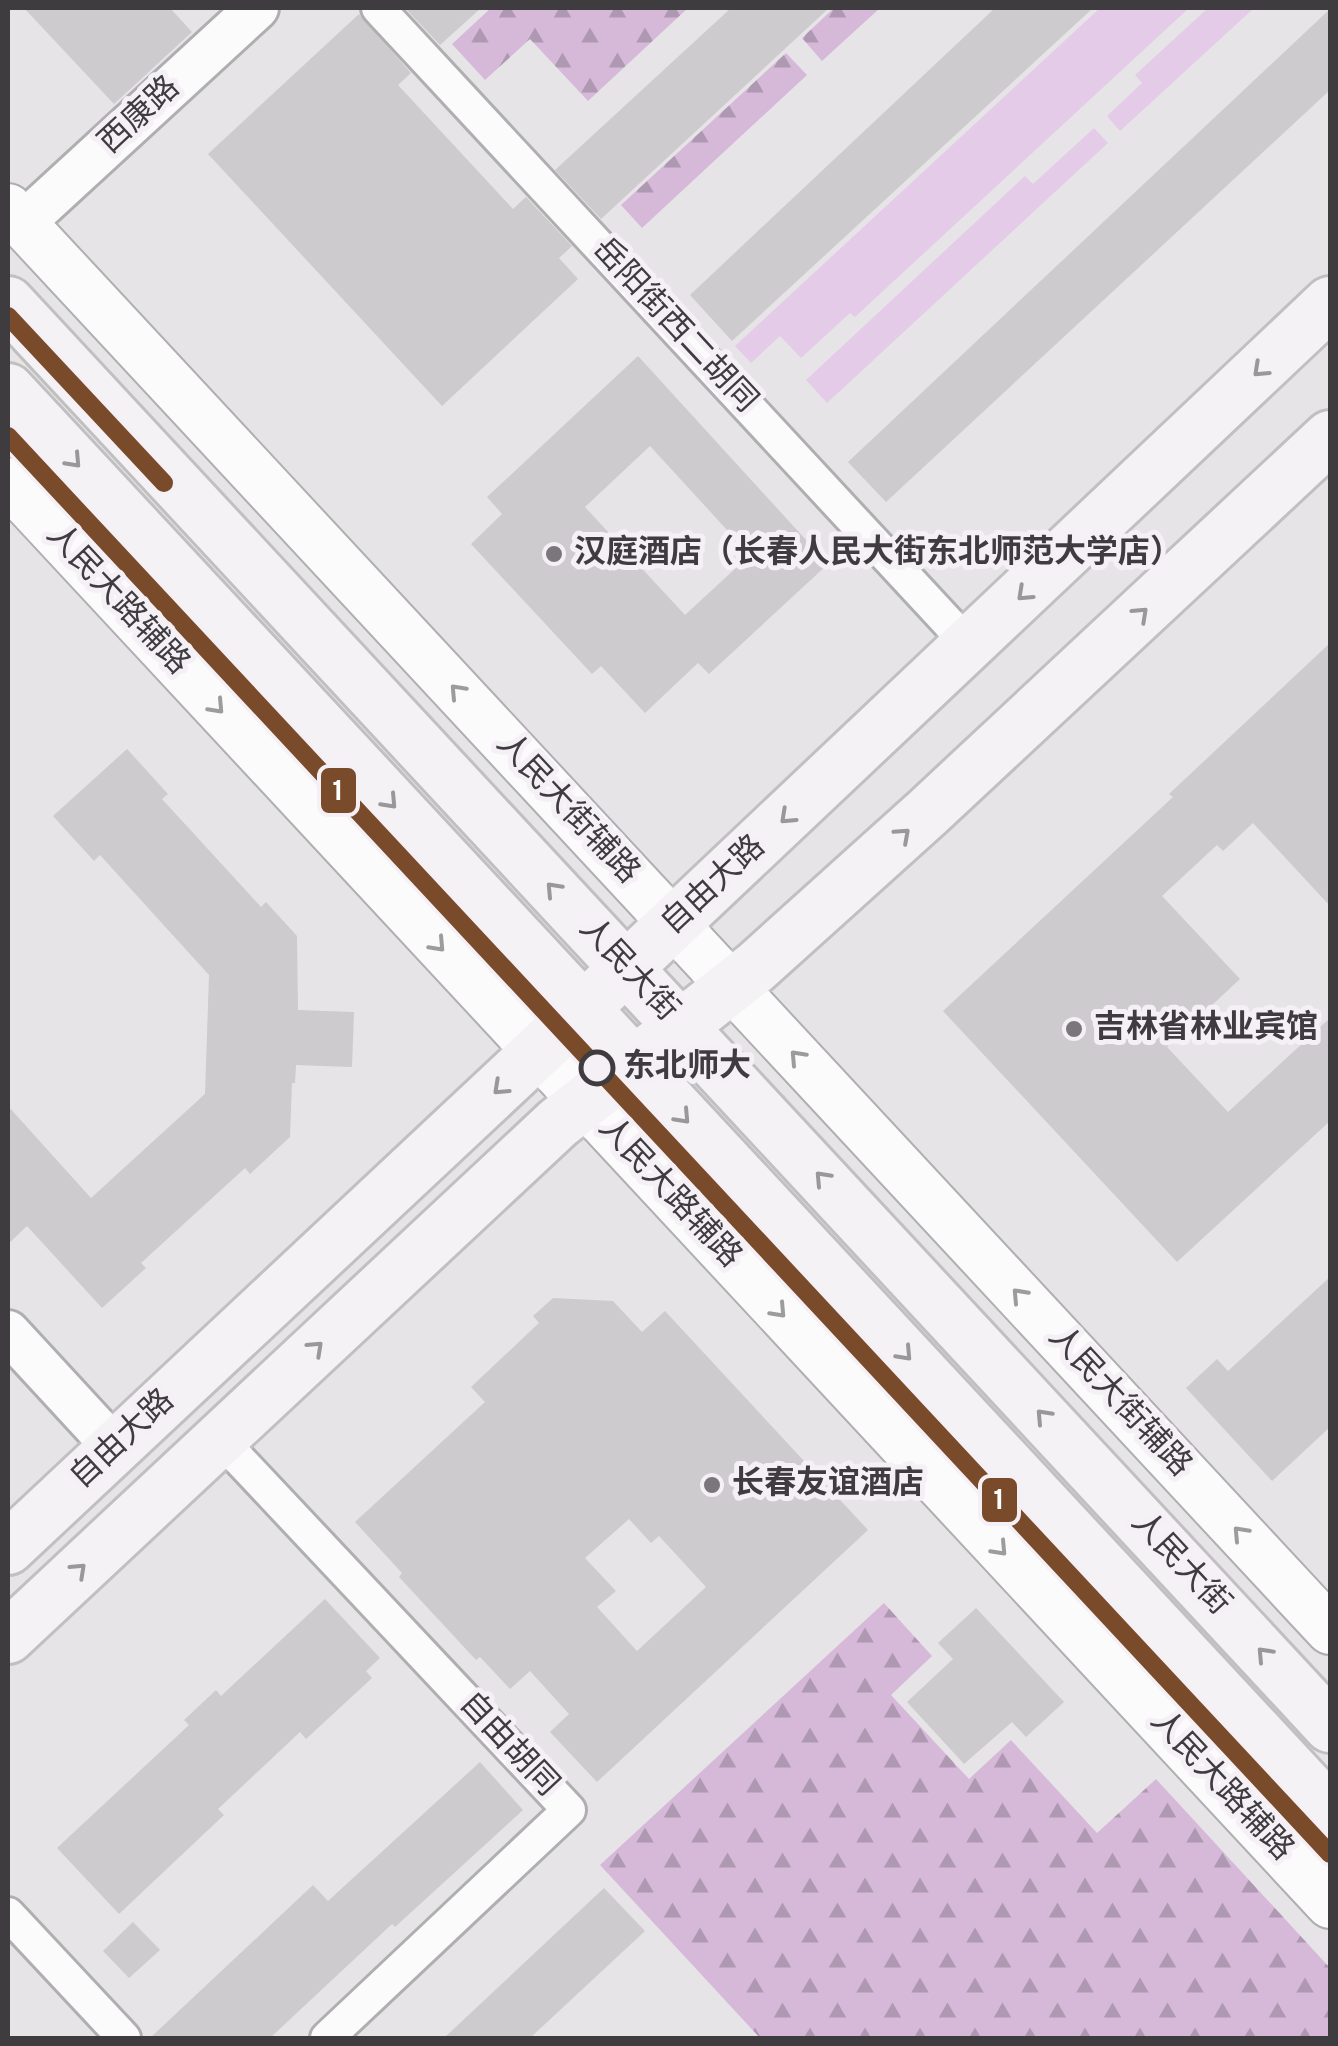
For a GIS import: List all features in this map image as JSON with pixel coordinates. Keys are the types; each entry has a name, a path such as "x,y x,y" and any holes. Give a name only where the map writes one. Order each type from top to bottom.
{"main road":[{"name":"人民大街辅路","path":"15,216 1330,1630"},
{"name":"人民大街","path":"8,303 1330,1726"},
{"name":"自由大路","path":"8,1548 1330,303"},
{"name":"人民大街","path":"8,390 1330,1812"},
{"name":"自由大路","path":"8,1637 584,1102 731,986 928,812 1330,438"},
{"name":"人民大路辅路","path":"8,482 1330,1904"}],"street":[{"name":"西康路","path":"15,216 257,8"},
{"name":"岳阳街西二胡同","path":"378,8 970,645"},
{"path":"8,1332 115,1448"},
{"name":"自由胡同","path":"220,1438 569,1810 327,2038"},
{"path":"8,1914 124,2038"}],"shaded area":[{"path":"1100,8 1189,8 855,317 850,313 801,358 780,336 751,363 735,346"},
{"path":"1208,8 1254,8 1120,131 1107,116 1142,83 1135,75"},
{"path":"1094,128 1108,143 827,403 806,380 1025,176 1033,184"}],"green space":[{"path":"491,8 688,8 588,101 530,39 485,80 452,44"},
{"path":"834,8 880,8 822,61 802,38"},
{"path":"786,53 807,75 642,228 621,205"},
{"path":"884,1603 932,1656 891,1695 969,1779 1011,1740 1097,1833 1156,1779 1330,1968 1330,2038 760,2038 600,1865"}],"building":[{"path":"24,8 170,8 192,32 114,104"},
{"path":"405,8 481,8 440,45"},
{"path":"731,8 829,8 601,219 555,170"},
{"path":"995,8 1093,8 732,341 690,295"},
{"path":"1330,9 1330,90 886,502 848,462"},
{"path":"359,14 411,73 398,85 513,209 526,197 572,246 559,258 578,279 442,406 208,154"},
{"name":"汉庭酒店（长春人民大街东北师范大学店）","path":"638,356 828,564 709,674 698,663 645,713 601,666 592,674 471,544 502,514 487,497","holes":["650,446 750,555 685,615 585,507"]},
{"name":"吉林省林业宾馆","path":"1330,643 1330,906 1253,823 1223,851 1217,845 1162,896 1240,979 1167,1047 1228,1112 1330,1018 1330,1121 1177,1262 943,1011 1173,797 1169,794"},
{"path":"127,749 168,794 162,799 261,907 266,902 297,936 298,1010 354,1012 352,1067 296,1065 290,1137 250,1174 245,1168 141,1263 146,1268 102,1308 27,1226 8,1244 8,1106 91,1198 205,1094 209,975 100,855 94,861 53,816"},
{"path":"1330,1277 1330,1427 1272,1481 1186,1388 1217,1359 1228,1371"},
{"path":"553,1298 613,1301 642,1332 665,1311 868,1530 597,1782 550,1732 569,1714 530,1671 510,1689 480,1657 476,1660 399,1577 402,1573 355,1522 485,1402 471,1387 539,1323 533,1316","holes":["629,1519 651,1543 659,1536 706,1587 637,1651 597,1607 616,1591 585,1558"]},
{"path":"325,1599 380,1658 366,1671 372,1678 306,1739 300,1732 218,1809 224,1815 119,1914 57,1848 189,1725 184,1720 216,1690 221,1696"},
{"path":"976,1608 1064,1702 1026,1737 1012,1722 964,1764 907,1702 953,1659 938,1643"},
{"path":"480,1762 523,1810 395,1927 392,1924 270,2038 150,2038 313,1885 328,1901"},
{"path":"604,1888 645,1931 530,2038 444,2038"},
{"path":"133,1922 160,1950 129,1978 103,1951"}],"transit line":[{"name":"1","path":"8,316 164,483"},
{"name":"1","path":"8,436 1330,1854"}],"place":[{"name":"汉庭酒店（长春人民大街东北师范大学店）","path":"554,554"},
{"name":"吉林省林业宾馆","path":"1074,1029"},
{"name":"东北师大","path":"597,1068"},
{"name":"长春友谊酒店","path":"712,1485"}]}
